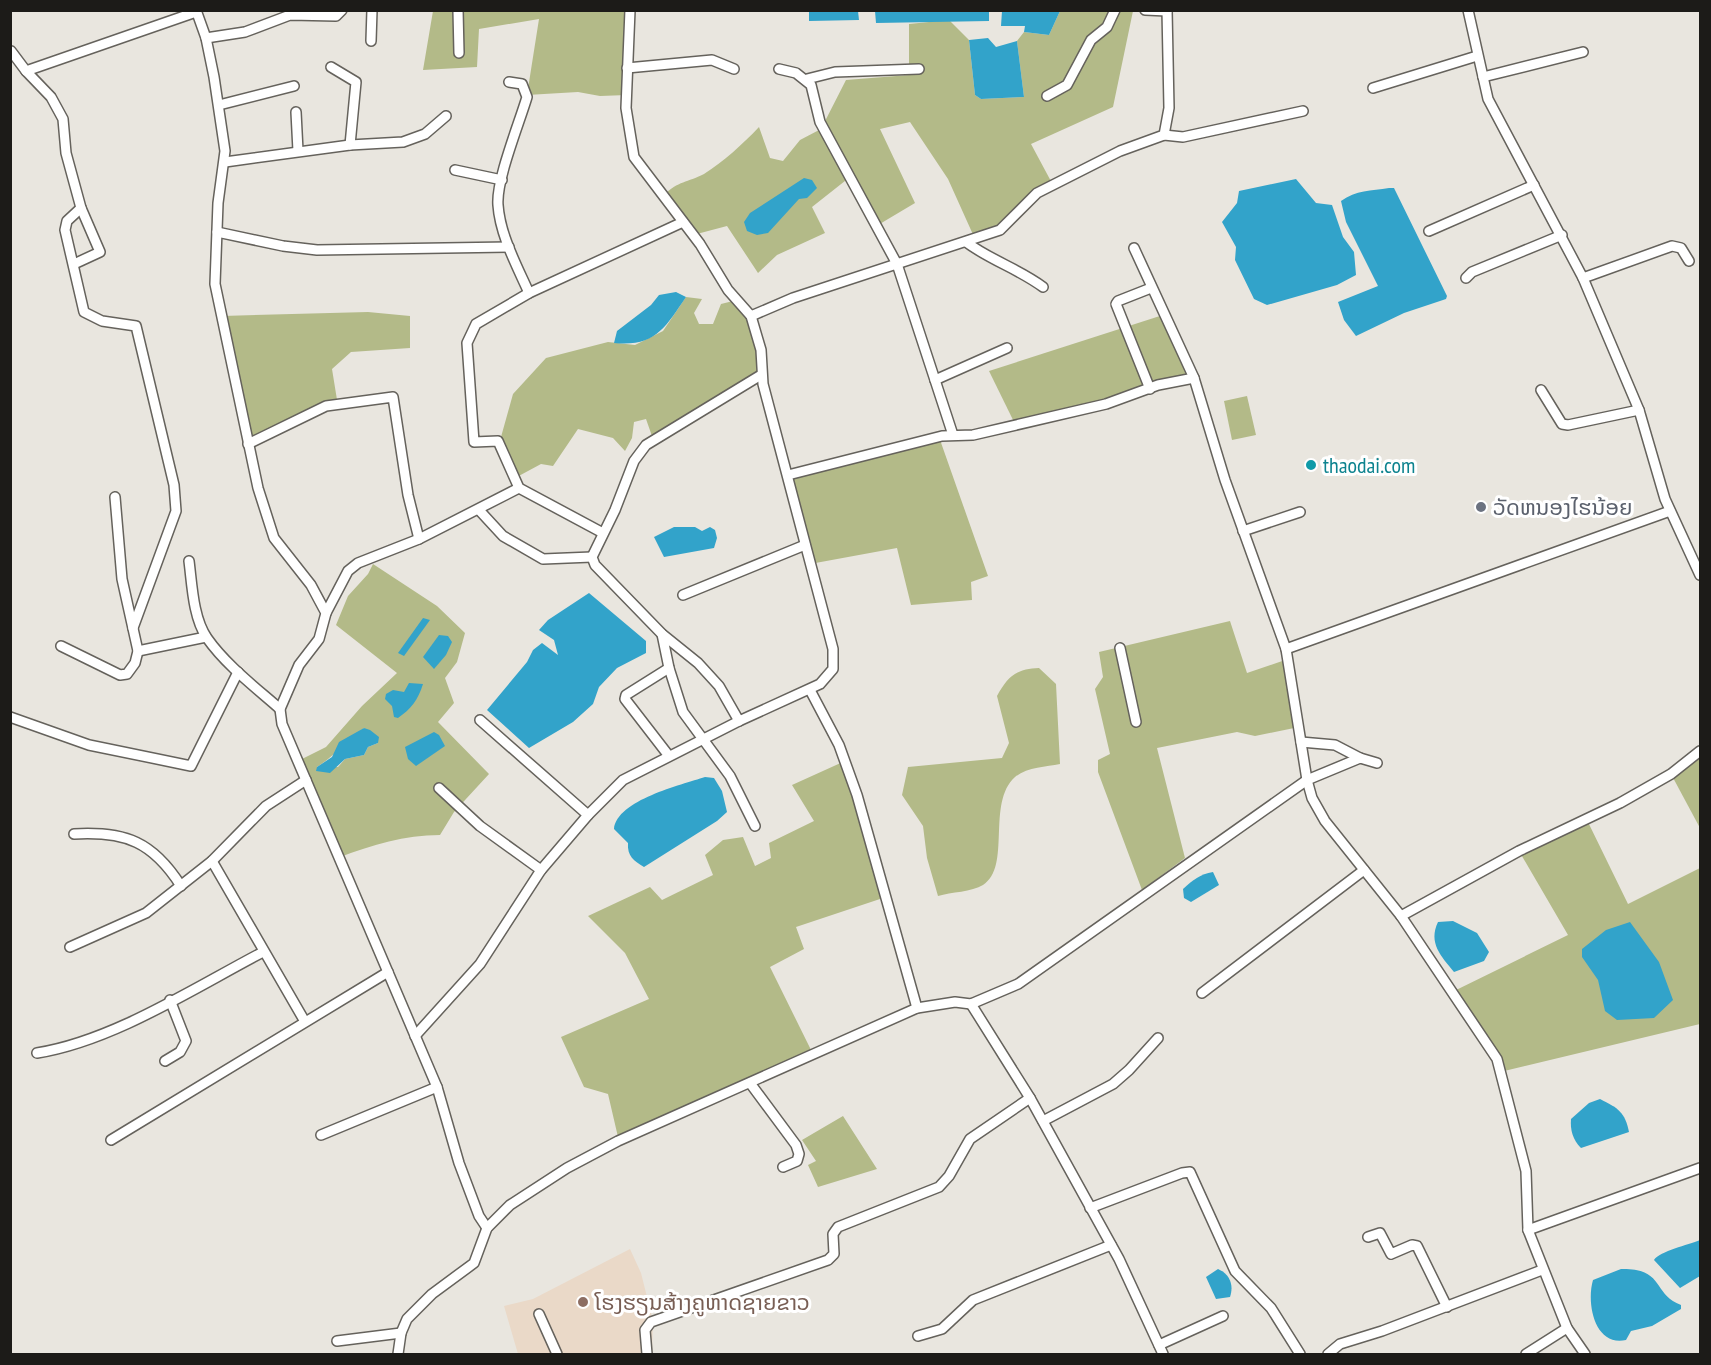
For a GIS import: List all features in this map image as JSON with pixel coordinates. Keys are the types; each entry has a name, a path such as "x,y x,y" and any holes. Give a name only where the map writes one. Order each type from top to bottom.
{"street":[{"path":"206,38 245,32 290,15 336,16 342,10"},
{"path":"371,41 372,10"},
{"path":"458,10 459,53"},
{"path":"415,1035 480,964 541,870 588,815 623,780 739,721 810,690 827,678 834,661 761,375 761,350 751,316 728,290 683,222 633,157 626,108 630,10"},
{"path":"1047,96 1067,85 1091,40 1107,27 1115,10"},
{"path":"1145,10 1167,11 1169,108 1164,135"},
{"path":"1468,10 1477,56 1496,117 1562,235 1582,278 1639,410 1670,511 1701,575"},
{"path":"26,71 196,11 206,38 219,105 225,162 217,232 215,284 248,444 258,488 274,538 311,585 326,613"},
{"path":"11,51 26,71 51,97 63,119 66,153 81,208 100,252 74,264"},
{"path":"1483,77 1583,52"},
{"path":"1373,88 1477,56"},
{"path":"627,68 711,60 734,69"},
{"path":"331,67 356,82 350,145"},
{"path":"779,69 796,73 807,79 811,85 820,122 897,264 953,435"},
{"path":"807,79 835,72 919,69"},
{"path":"509,82 522,84 527,97 497,204 509,247 529,293"},
{"path":"219,105 294,86"},
{"path":"751,316 793,298 1000,230 1029,199 1120,151 1164,135 1183,137 1303,111"},
{"path":"296,112 298,151"},
{"path":"225,162 298,151 413,139 425,134 446,116"},
{"path":"455,170 502,180"},
{"path":"1429,231 1534,185"},
{"path":"81,208 67,221 65,230 84,312 102,321 136,326 174,485 176,511 133,628"},
{"path":"603,533 519,488 498,441 479,443 472,438 467,343 470,333 477,324 529,293 683,222"},
{"path":"217,232 284,246 317,250 509,247"},
{"path":"1466,278 1472,272 1562,235"},
{"path":"966,242 1003,266 1025,274 1042,287"},
{"path":"1582,278 1672,246 1681,248 1689,261"},
{"path":"1134,248 1194,378 1243,531 1286,649 1306,780 1312,798 1325,821 1401,916 1497,1059 1526,1172 1528,1230 1542,1270 1568,1328 1585,1354"},
{"path":"1150,388 1116,304 1118,301 1151,288"},
{"path":"935,380 1007,348"},
{"path":"592,557 615,510 634,461 646,445 761,375"},
{"path":"788,475 953,435 973,435 1106,404 1150,388 1194,378"},
{"path":"1541,390 1562,423 1568,425 1639,410"},
{"path":"248,444 326,406 393,397 408,495 419,539"},
{"path":"488,1228 479,1216 463,1174 437,1087 282,724 280,709 299,665 320,639 326,613 345,576 353,567 371,556 419,539 519,488"},
{"path":"61,646 120,675 130,671 138,651 122,579 116,497"},
{"path":"479,510 503,536 543,559 592,557"},
{"path":"1286,649 1670,511"},
{"path":"1243,531 1300,512"},
{"path":"683,595 805,545"},
{"path":"592,557 600,570 662,634 687,652 719,686 739,721"},
{"path":"189,561 195,598 206,637 238,672 280,709"},
{"path":"662,634 669,668 683,712 730,776 755,826"},
{"path":"138,651 206,637"},
{"path":"1120,648 1136,722"},
{"path":"669,668 626,694 625,699 669,756"},
{"path":"10,717 89,746 191,766 238,672"},
{"path":"810,690 839,745 857,795 917,1008"},
{"path":"480,720 588,815"},
{"path":"1301,742 1335,745 1360,758 1377,763"},
{"path":"1401,916 1519,851 1620,803 1671,774 1701,751"},
{"path":"398,1354 401,1333 412,1311 474,1263 488,1228 510,1205 567,1168 618,1141 917,1008 955,1002 971,1004 1018,984 1306,780 1360,758"},
{"path":"70,947 146,913 212,861 260,811 306,780"},
{"path":"439,788 480,826 541,870"},
{"path":"74,834 96,833 128,838 145,845 167,865 181,886"},
{"path":"212,861 304,1020"},
{"path":"1202,993 1364,870"},
{"path":"37,1053 65,1049 112,1030 263,952"},
{"path":"111,1140 304,1020 388,972"},
{"path":"165,1061 180,1052 186,1041 170,1000"},
{"path":"971,1004 1043,1120 1111,1245 1163,1354"},
{"path":"1043,1120 1113,1083 1129,1070 1158,1038"},
{"path":"750,1083 796,1145 799,1154 798,1161 783,1167"},
{"path":"321,1135 437,1087"},
{"path":"647,1354 645,1330 651,1322 828,1260 834,1254 833,1234 838,1227 939,1187 949,1176 970,1140 1030,1098"},
{"path":"1528,1230 1701,1168"},
{"path":"1090,1208 1190,1172 1235,1270 1271,1308 1300,1354"},
{"path":"1368,1237 1380,1233 1390,1254 1412,1245 1417,1246 1447,1307"},
{"path":"918,1336 942,1329 973,1300 1111,1245"},
{"path":"1328,1354 1340,1344 1447,1307 1542,1270"},
{"path":"539,1314 557,1354"},
{"path":"1159,1345 1223,1316"},
{"path":"1526,1354 1568,1328"},
{"path":"337,1341 401,1333"}],"shaded area":[{"name":"ໂຮງຮຽນສ້າງຄູຫາດຊາຍຂາວ","path":"630,1249 641,1273 653,1321 652,1354 518,1354 504,1306 533,1299"}],"green space":[{"path":"433,11 627,11 627,95 600,96 578,92 527,95 539,19 479,29 477,67 423,70"},
{"path":"1060,11 1133,11 1113,107 1031,144 1053,185 1000,230 975,239 948,179 910,122 880,129 915,203 873,228 850,177 812,207 825,233 777,255 758,273 727,226 693,235 663,196 679,184 711,169 759,127 770,158 783,161 800,140 821,129 846,80 909,75 909,24 949,20 969,40 975,95 981,99 1024,97 1017,41 1024,32 1049,35"},
{"path":"686,297 702,299 694,313 699,324 713,324 721,304 737,300 751,316 761,375 653,439 646,419 634,422 632,438 625,451 613,438 578,429 553,466 541,464 515,478 501,437 513,394 546,358 608,342 635,345 663,331"},
{"path":"368,312 410,316 410,348 351,352 332,369 338,406 248,444 222,316"},
{"path":"1163,315 1194,378 1015,424 989,371"},
{"path":"1247,396 1256,435 1232,440 1224,401"},
{"path":"939,437 988,576 971,582 972,600 911,605 897,548 810,564 788,475"},
{"path":"373,564 437,606 465,633 457,662 445,678 454,703 438,722 489,774 454,812 440,835 389,842 340,857 298,761 326,747 362,706 397,673 336,625 348,596 368,574","holes":["364,728 378,743 368,747 364,755 345,759 338,767 317,767"]},
{"path":"1230,621 1247,673 1288,659 1299,727 1255,736 1237,732 1157,748 1185,858 1142,890 1098,772 1098,760 1110,754 1095,689 1103,677 1099,652"},
{"path":"1039,668 1056,684 1060,764 1025,771 1015,777 1006,788 1002,802 996,864 992,876 978,887 938,896 927,858 923,826 902,795 908,767 1002,758 1009,743 997,696 1005,683 1014,675 1024,670"},
{"path":"1700,751 1700,828 1671,774"},
{"path":"845,761 886,897 796,927 804,949 770,967 812,1052 618,1137 608,1094 584,1087 561,1037 649,999 625,953 588,916 650,887 662,900 713,875 705,855 723,840 743,837 755,866 771,858 769,843 814,821 792,785"},
{"path":"1586,818 1628,904 1700,868 1700,1024 1500,1072 1452,992 1568,935 1519,851"},
{"path":"843,1116 877,1169 818,1187 808,1165 816,1161 802,1140"}],"water":[{"path":"1002,10 1060,11 1049,35 1024,32 1025,26 1001,26"},
{"path":"809,11 858,11 859,20 809,21"},
{"path":"875,11 989,11 989,21 876,23"},
{"path":"988,38 996,47 1017,41 1024,97 981,99 975,95 969,40"},
{"path":"804,178 812,180 817,188 807,198 799,199 768,233 757,235 747,231 744,222 750,213"},
{"path":"1296,179 1316,203 1332,205 1343,237 1354,252 1356,275 1337,285 1267,305 1254,299 1235,260 1236,247 1222,222 1237,203 1239,191"},
{"path":"1394,188 1447,296 1446,299 1404,313 1356,336 1344,320 1338,302 1378,286 1346,222 1341,201 1358,193"},
{"path":"676,292 686,297 672,318 658,333 640,342 614,343 617,331 651,305 659,295"},
{"path":"674,527 695,527 702,531 710,527 715,530 717,538 714,548 664,557 654,537"},
{"path":"589,593 646,641 646,653 617,668 599,687 593,704 573,722 529,748 487,710 527,662 533,650 542,643 558,655 554,640 539,630 548,620"},
{"path":"423,618 430,620 404,656 398,653"},
{"path":"439,635 448,636 452,642 446,655 434,669 423,657"},
{"path":"409,683 423,684 410,708 398,718 394,717 392,706 385,699 386,694 393,690 404,692"},
{"path":"364,728 379,737 378,743 368,747 364,755 345,759 330,773 316,771 317,767 332,757 339,742"},
{"path":"434,732 439,735 445,746 416,766 408,759 405,747"},
{"path":"705,777 714,778 722,791 727,812 717,821 644,867 634,860 630,855 628,843 614,829 618,819 626,810 652,795"},
{"path":"1213,872 1219,885 1191,902 1184,898 1183,889 1204,874"},
{"path":"1453,921 1477,933 1489,952 1484,961 1454,972 1437,949 1434,936 1438,922"},
{"path":"1630,922 1659,962 1673,1000 1654,1018 1617,1020 1605,1011 1598,980 1582,957 1582,949 1606,930"},
{"path":"1600,1099 1620,1111 1629,1132 1581,1148 1573,1135 1571,1119 1589,1103"},
{"path":"1700,1240 1700,1276 1680,1288 1654,1260 1668,1251"},
{"path":"1218,1269 1230,1280 1232,1288 1230,1297 1216,1299 1206,1277"},
{"path":"1621,1269 1635,1270 1652,1277 1666,1295 1681,1305 1681,1309 1652,1326 1631,1331 1626,1340 1607,1337 1595,1322 1592,1311 1593,1280"}],"place":[{"name":"thaodai.com","path":"1311,465"},
{"name":"ວັດຫນອງໄຮນ້ອຍ","path":"1481,507"},
{"name":"ໂຮງຮຽນສ້າງຄູຫາດຊາຍຂາວ","path":"583,1302"}]}
